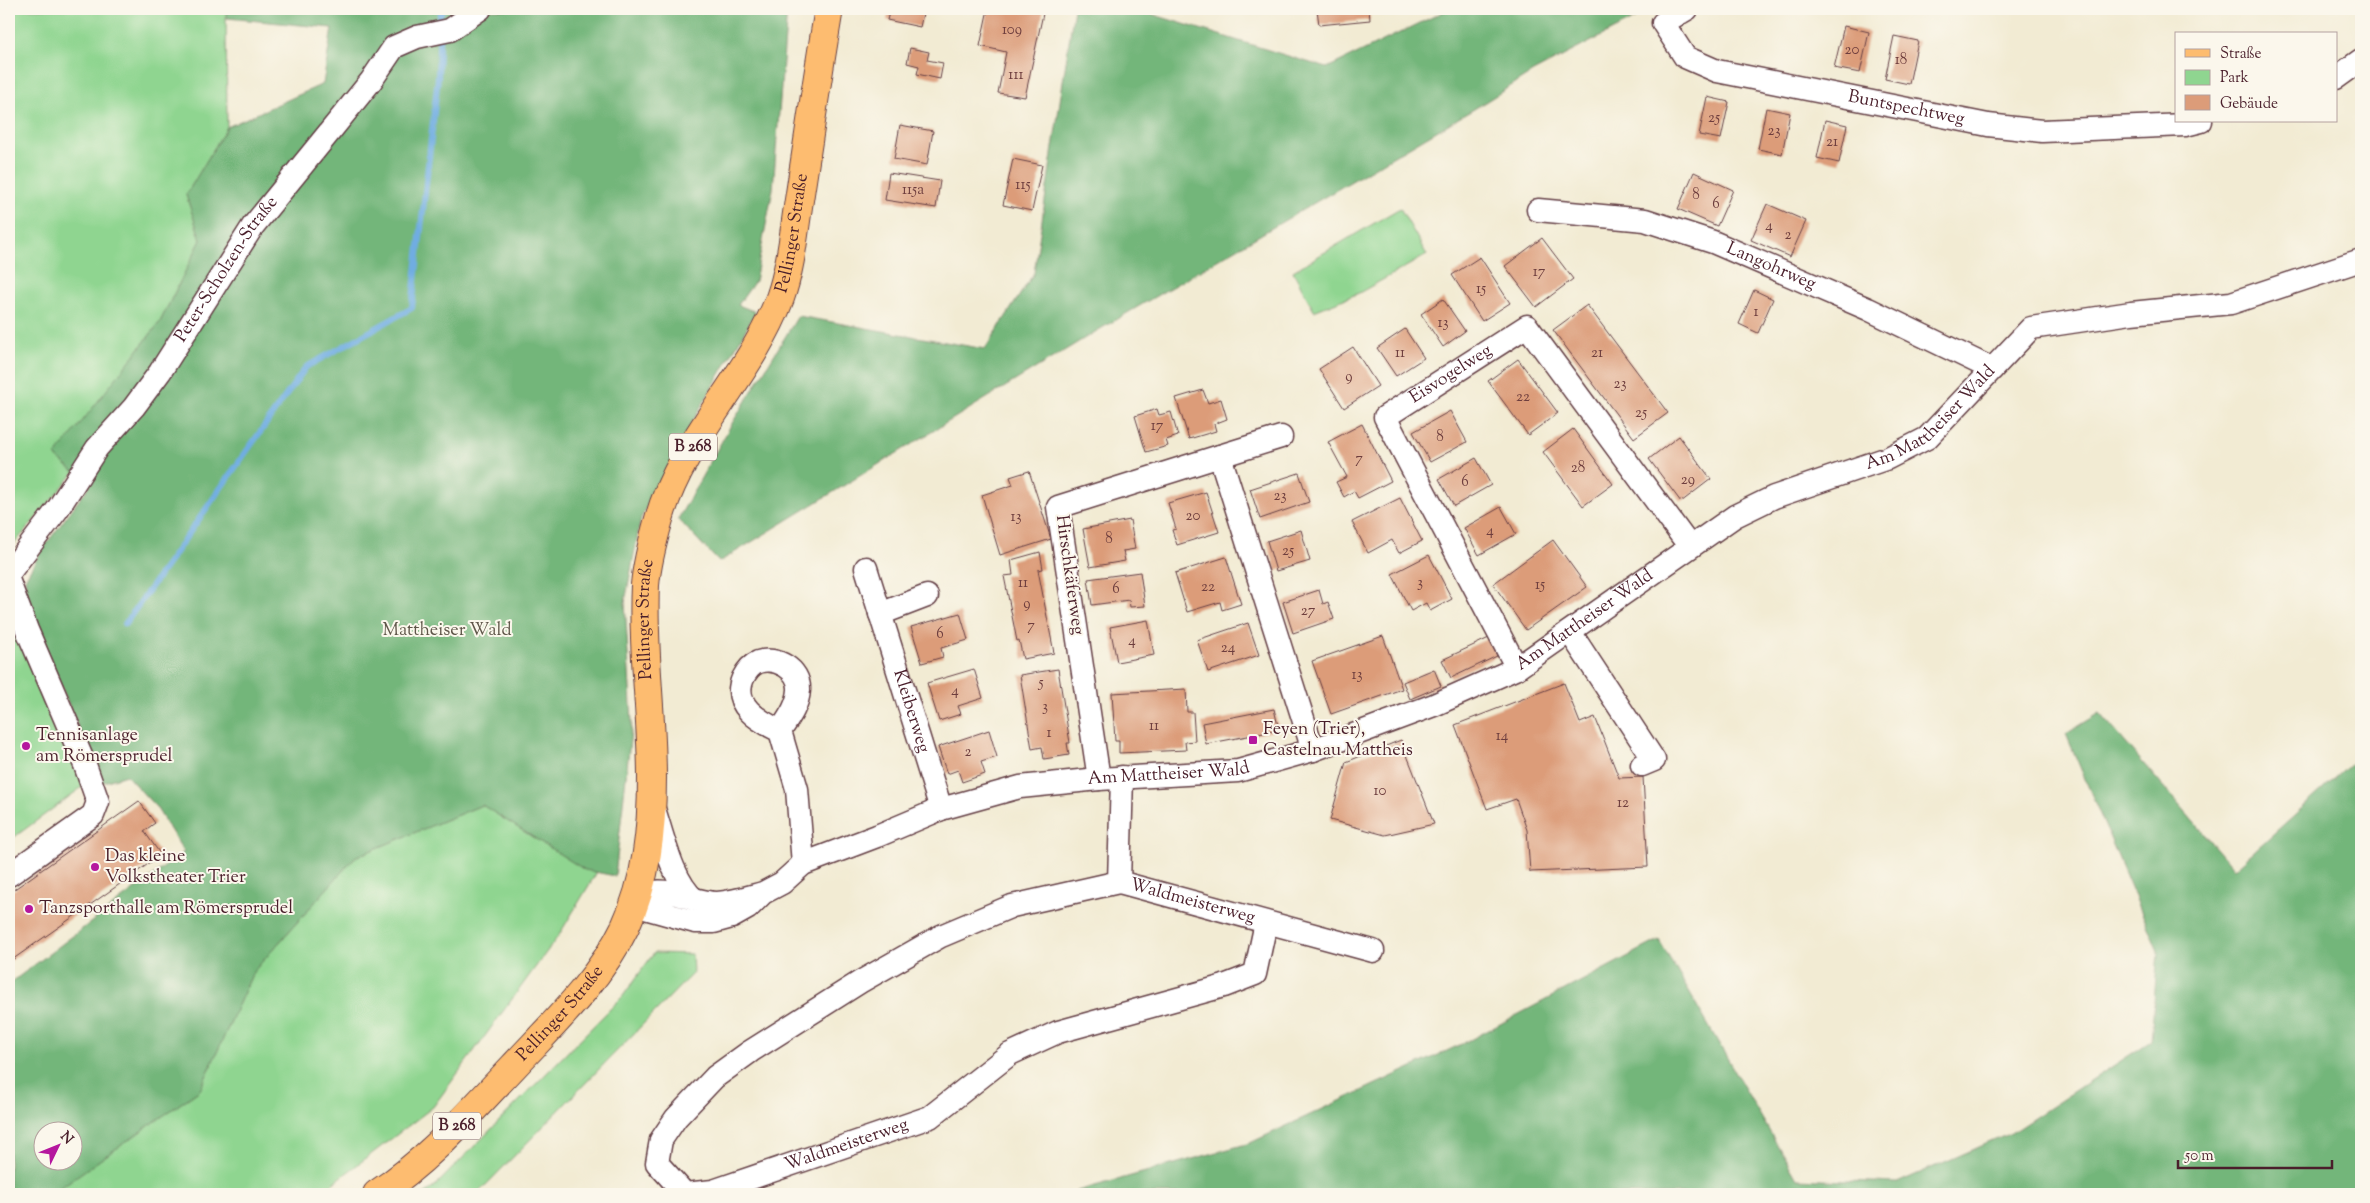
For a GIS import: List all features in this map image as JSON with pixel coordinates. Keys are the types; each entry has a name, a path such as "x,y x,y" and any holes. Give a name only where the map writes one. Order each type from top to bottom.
{"main road":[{"name":"Pellinger Straße","path":"377,1194 404,1176 437,1148 582,993 613,949 634,905 649,849 652,803 652,745 645,613 646,581 652,547 660,516 670,490 694,445 750,356 781,295 792,240 829,9"}],"street":[{"name":"Peter-Scholzen-Straße","path":"9,573 57,510 97,448 134,407 160,372 253,226 371,81 394,47 417,37 450,30 480,9"},
{"name":"Buntspechtweg","path":"1687,9 1663,23 1685,57 1717,71 1988,125 2042,131 2185,125 2196,122"},
{"path":"2338,77 2361,60"},
{"name":"Langohrweg","path":"1538,210 1645,220 1713,242 1868,310 1992,369"},
{"name":"Am Mattheiser Wald","path":"763,893 748,908 732,917 714,922 695,922 634,905 640,897 658,890 695,900 716,903 734,901 763,893 782,883 803,864 941,809 1020,787 1122,777 1238,771 1313,750 1434,705 1517,668 1735,516 1774,497 1888,458 1927,438 2031,328 2131,313 2231,302 2361,260"},
{"name":"Eisvogelweg","path":"1517,668 1385,417 1527,326 1690,546"},
{"name":"Hirschkäferweg","path":"1099,779 1058,507 1281,437"},
{"path":"1220,456 1313,750"},
{"name":"Kleiberweg","path":"866,568 941,809"},
{"path":"9,582 27,630 85,764 98,802 93,814 9,875"},
{"path":"880,614 928,596"},
{"path":"1570,632 1654,760 1642,765"},
{"path":"780,731 797,790 803,864"},
{"name":"Waldmeisterweg","path":"1119,882 1122,777"},
{"path":"652,803 676,874 683,888 695,900"},
{"name":"Waldmeisterweg","path":"1266,923 1254,974 1224,986 1058,1032 1010,1054 930,1117 713,1191 685,1194 657,1163 661,1140 676,1118 715,1077 751,1051 860,982 941,936 1012,906 1119,882 1373,951"}],"green space":[{"path":"9,9 226,9 227,127 186,195 201,240 160,322 56,456 75,472 9,550"},
{"name":"Mattheiser Wald","path":"226,9 787,10 773,189 755,281 738,305 756,312 690,426 641,518 625,602 632,723 615,876 585,870 482,805 355,857 253,972 200,1090 51,1194 9,1194 9,984 184,852 156,807 126,775 101,783 26,601 25,579 41,551 90,485 55,456 160,322 201,240 186,195 227,127 323,84 332,28 227,18"},
{"path":"1074,9 1135,9 1327,68 1449,9 1653,9 1533,72 1474,109 1090,335 719,562 678,519 731,425 798,316 985,349 1034,273"},
{"path":"1400,208 1427,255 1359,293 1314,311 1293,271"},
{"path":"9,616 85,785 9,841"},
{"path":"2100,713 2234,869 2361,755 2361,1194 1066,1194 1250,1143 1468,1041 1659,940 1797,1179 1897,1183 2011,1133 2151,1041 2158,951 2066,734"},
{"path":"482,805 585,870 597,872 559,935 433,1107 323,1191 316,1194 51,1194 200,1090 253,972 355,857"},
{"path":"654,953 692,954 693,973 482,1189 474,1194 424,1194 433,1188 623,996"}],"building":[{"path":"890,9 924,9 920,27 887,20"},
{"path":"988,9 1044,9 1025,97 998,93 1006,52 980,46"},
{"path":"1317,9 1369,9 1370,20 1319,25"},
{"path":"1844,26 1869,32 1860,73 1834,68"},
{"path":"1894,36 1918,41 1909,84 1885,79"},
{"path":"910,48 929,52 927,60 943,63 940,79 917,74 919,66 907,63"},
{"path":"1707,97 1729,102 1721,139 1699,135"},
{"path":"1766,108 1790,113 1782,154 1758,149"},
{"path":"1825,120 1847,125 1839,163 1817,158"},
{"path":"900,125 933,131 927,165 894,159"},
{"path":"1013,159 1042,165 1032,211 1003,205"},
{"path":"1694,172 1733,190 1717,226 1678,209"},
{"path":"889,173 940,181 936,208 885,200"},
{"path":"1767,204 1806,221 1790,257 1751,240"},
{"path":"1542,238 1573,279 1536,307 1505,266"},
{"path":"1480,257 1510,303 1482,321 1452,275"},
{"path":"1754,290 1773,299 1758,333 1739,324"},
{"path":"1443,299 1465,331 1443,347 1421,314"},
{"path":"1587,305 1668,413 1634,438 1553,330"},
{"path":"1405,329 1424,358 1396,376 1377,348"},
{"path":"1353,347 1378,386 1344,408 1319,369"},
{"path":"1518,359 1558,413 1528,435 1488,381"},
{"path":"1203,390 1208,403 1221,399 1227,419 1214,424 1216,431 1189,439 1176,398"},
{"path":"1157,409 1159,415 1171,412 1178,436 1166,440 1168,446 1146,452 1135,416"},
{"path":"1450,411 1467,442 1430,462 1413,432"},
{"path":"1362,424 1391,481 1358,498 1354,491 1344,497 1336,482 1347,477 1328,442"},
{"path":"1573,429 1613,484 1583,506 1543,452"},
{"path":"1679,436 1711,479 1681,502 1649,459"},
{"path":"1476,458 1491,485 1454,506 1439,479"},
{"path":"1029,471 1051,539 1000,555 982,495 1013,485 1010,477"},
{"path":"1299,473 1309,502 1260,519 1250,489"},
{"path":"1206,492 1219,532 1177,545 1172,530 1176,529 1168,503"},
{"path":"1400,498 1422,541 1399,553 1392,540 1368,553 1352,522"},
{"path":"1501,507 1516,534 1479,555 1464,528"},
{"path":"1130,520 1135,549 1123,551 1125,561 1090,567 1083,529"},
{"path":"1301,530 1310,561 1276,571 1267,541"},
{"path":"1553,540 1587,587 1526,630 1493,584"},
{"path":"1040,552 1043,569 1038,570 1054,653 1023,659 1019,640 1017,641 1004,576 1013,575 1011,560"},
{"path":"1429,555 1452,599 1430,611 1426,603 1411,611 1392,574"},
{"path":"1226,557 1241,604 1222,610 1220,602 1187,612 1175,573"},
{"path":"1140,572 1145,606 1130,607 1129,600 1092,605 1088,579"},
{"path":"1319,590 1323,604 1328,602 1334,619 1293,633 1283,602"},
{"path":"960,613 968,640 941,648 943,657 922,663 911,627"},
{"path":"1148,620 1154,655 1117,662 1110,627"},
{"path":"1248,623 1259,655 1208,672 1197,640"},
{"path":"1383,636 1402,689 1331,714 1312,661"},
{"path":"1489,638 1497,656 1451,678 1442,660"},
{"path":"974,669 983,698 958,706 961,714 939,721 927,683"},
{"path":"1058,669 1070,743 1067,743 1069,755 1044,759 1042,747 1032,749 1020,675"},
{"path":"1434,669 1441,686 1410,699 1403,682"},
{"path":"1564,683 1580,723 1595,717 1619,778 1643,777 1648,867 1530,872 1527,830 1516,799 1487,809 1455,725"},
{"path":"1186,689 1187,712 1193,712 1195,741 1185,742 1186,750 1119,753 1119,741 1115,741 1112,693"},
{"path":"1274,709 1279,730 1206,744 1202,723"},
{"path":"989,730 997,757 981,762 985,774 962,782 958,770 947,774 938,747"},
{"path":"1401,740 1434,824 1385,835 1330,820 1346,762"},
{"name":"Das kleine Volkstheater Trier","path":"139,801 155,823 144,831 161,855 9,962 9,893"}],"waterway":[{"path":"125,624 306,367 412,308 438,77 440,15 443,9"}],"place":[{"name":"Feyen (Trier), Castelnau Mattheis","path":"1253,740"},
{"name":"Tennisanlage am Römersprudel","path":"26,746"},
{"name":"Das kleine Volkstheater Trier","path":"95,867"},
{"name":"Tanzsporthalle am Römersprudel","path":"29,909"}]}
